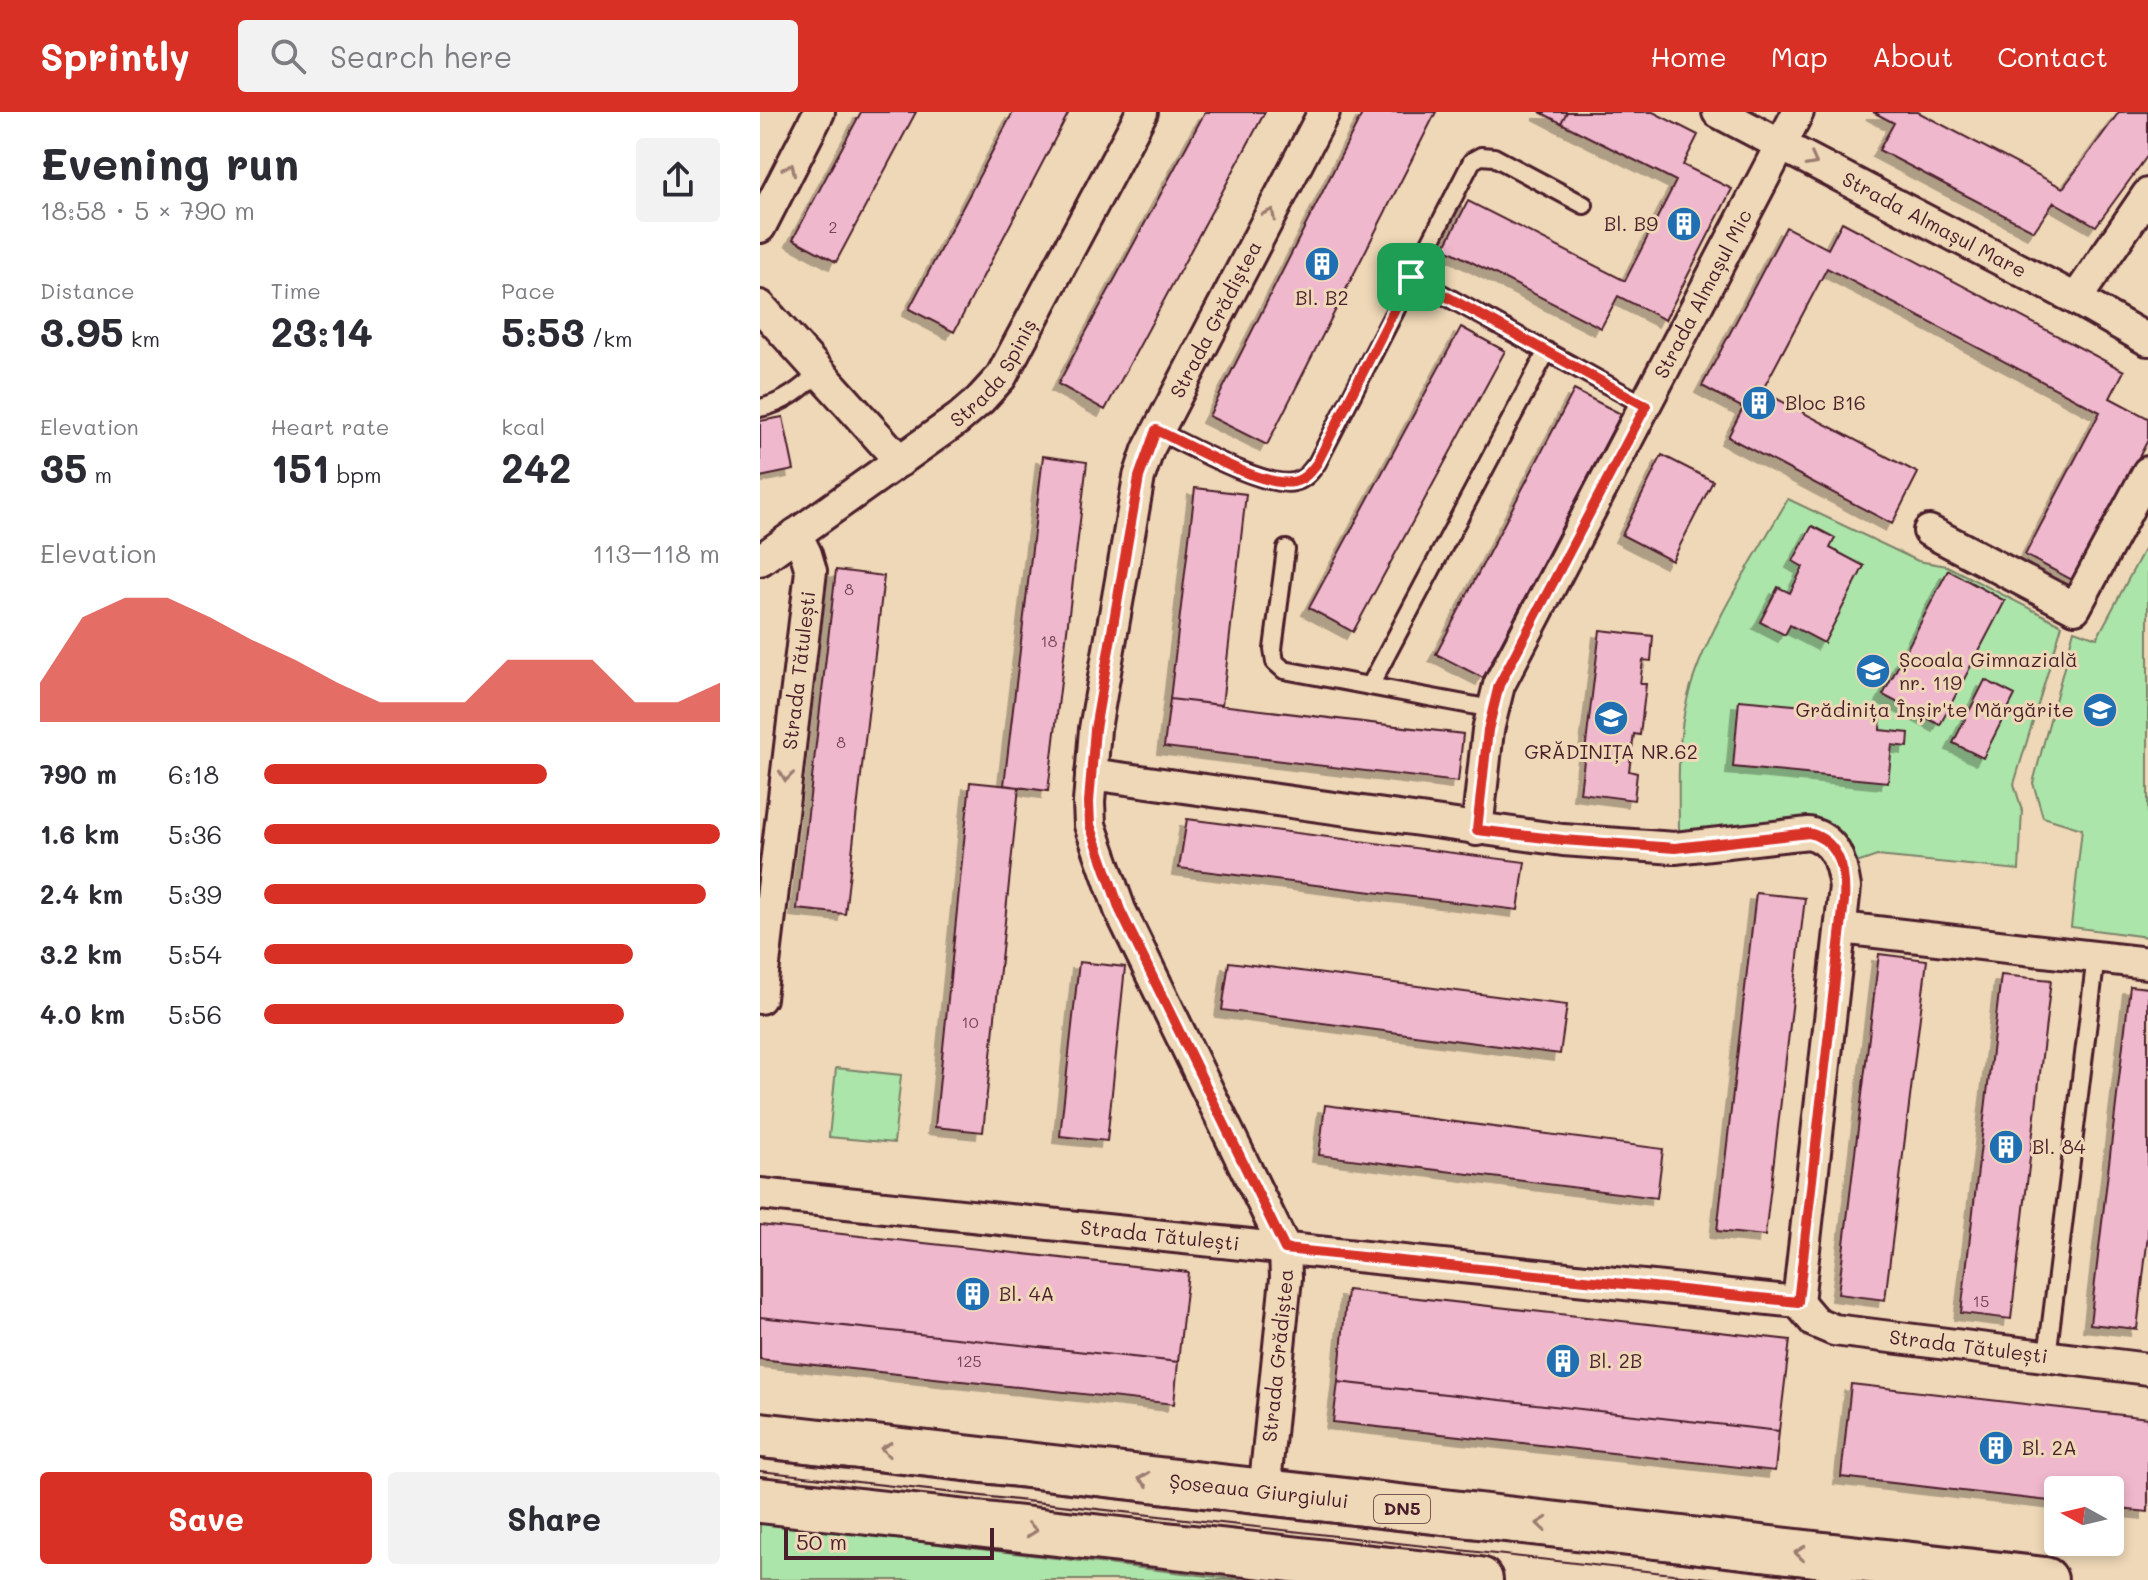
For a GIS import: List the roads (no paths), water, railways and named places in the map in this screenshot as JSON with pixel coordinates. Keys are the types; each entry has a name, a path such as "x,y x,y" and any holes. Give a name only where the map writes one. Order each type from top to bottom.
{"main road":[{"name":"Șoseaua Giurgiului","path":"760,1435 2045,1580"},
{"path":"760,1500 1480,1580"}],"street":[{"path":"760,227 819,112"},
{"name":"Strada Spiniș","path":"760,560 958,419 1001,377 1142,112"},
{"name":"Strada Grădiștea","path":"1264,1493 1286,1278 1285,1249 1120,910 1090,825 1091,774 1095,729 1139,477 1156,430 1324,112"},
{"name":"Strada Almașul Mare","path":"1718,112 2076,299 2148,340"},
{"name":"Strada Almașul Mic","path":"1477,830 1492,709 1499,685 1798,112"},
{"path":"2076,299 2148,194"},
{"path":"760,306 900,461"},
{"path":"1929,531 2075,608 2148,472"},
{"name":"Strada Tătulești","path":"760,998 811,571 796,534"},
{"path":"1091,774 1563,840 1675,848 1809,833 1822,836 1831,843 1840,863 1845,887 1798,1302"},
{"path":"1841,928 2148,963"},
{"name":"Strada Tătulești","path":"760,1194 1798,1302 1815,1322 1834,1330 2148,1369"}],"lane":[{"path":"1156,430 1248,473 1275,482 1295,482 1308,475 1317,463 1472,161 1481,156 1494,157 1584,205"},
{"path":"1411,277 1646,406"},
{"path":"1370,686 1547,351"},
{"path":"760,408 800,390 821,371"},
{"path":"1286,549 1273,649 1275,662 1284,670 1492,709"},
{"path":"2047,1357 2096,956"}],"tram line":[{"path":"760,1458 1837,1580"},
{"path":"760,1471 1726,1580"}],"place":[{"name":"Bl. B9","path":"1684,224"},
{"name":"Bl. B2","path":"1322,264"},
{"name":"Bloc B16","path":"1759,403"},
{"name":"Școala Gimnazială nr. 119","path":"1873,671"},
{"name":"Grădinița Înșir'te Mărgărite","path":"2100,710"},
{"name":"GRĂDINIȚA NR.62","path":"1611,718"},
{"name":"Bl. 84","path":"2006,1147"},
{"name":"Bl. 4A","path":"973,1294"},
{"name":"Bl. 2B","path":"1563,1361"},
{"name":"Bl. 2A","path":"1996,1448"}]}
